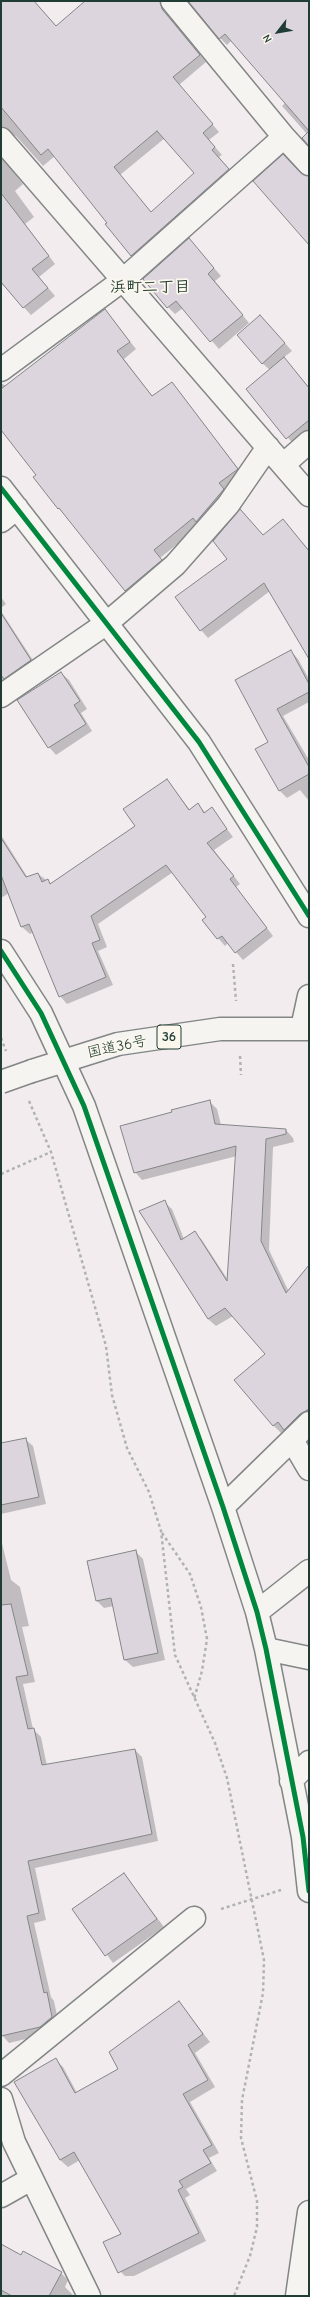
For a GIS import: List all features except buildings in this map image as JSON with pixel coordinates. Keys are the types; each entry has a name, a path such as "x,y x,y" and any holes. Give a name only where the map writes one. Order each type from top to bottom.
{"main road":[{"path":"172,1 284,137 309,164"},
{"path":"1,370 123,280 284,137"},
{"path":"1,139 309,495"},
{"path":"283,465 309,442"},
{"path":"1,696 107,623 176,565 228,505 268,447"},
{"path":"1,488 9,514 107,623 199,742 309,916"},
{"path":"1,951 41,1013 84,1106 223,1507 257,1612 266,1649 291,1781 306,1838 309,1886"},
{"path":"306,1029 309,996"},
{"name":"国道36号","path":"1,1082 63,1060 118,1044 220,1029 306,1029"},
{"path":"223,1507 309,1423"},
{"path":"292,1440 309,1469"},
{"path":"257,1612 309,1571"},
{"path":"266,1649 309,1658"},
{"path":"291,1781 309,1762"},
{"path":"1,2075 194,1918"},
{"path":"1,2099 14,2142 89,2296"},
{"path":"1,2196 31,2179"},
{"path":"297,2296 309,2212"}],"path":[{"path":"1,1038 7,1053"},
{"path":"26,1095 51,1152 106,1346 112,1395 127,1448 149,1492 161,1531 175,1655 194,1700 215,1743 227,1778 264,1960 263,1993 242,2100 242,2138 257,2201 257,2227 250,2256 234,2296"},
{"path":"1,1174 51,1152"},
{"path":"161,1531 190,1574 202,1607 206,1639 202,1671 194,1700"},
{"path":"194,1918 251,1900 309,1886"}],"cycle path":[{"path":"1,488 199,742 309,916"},
{"path":"1,951 41,1013 84,1106 223,1507 257,1612 266,1649 303,1837 309,1891"}],"district":[{"name":"浜町二丁目","path":"150,287"}]}
